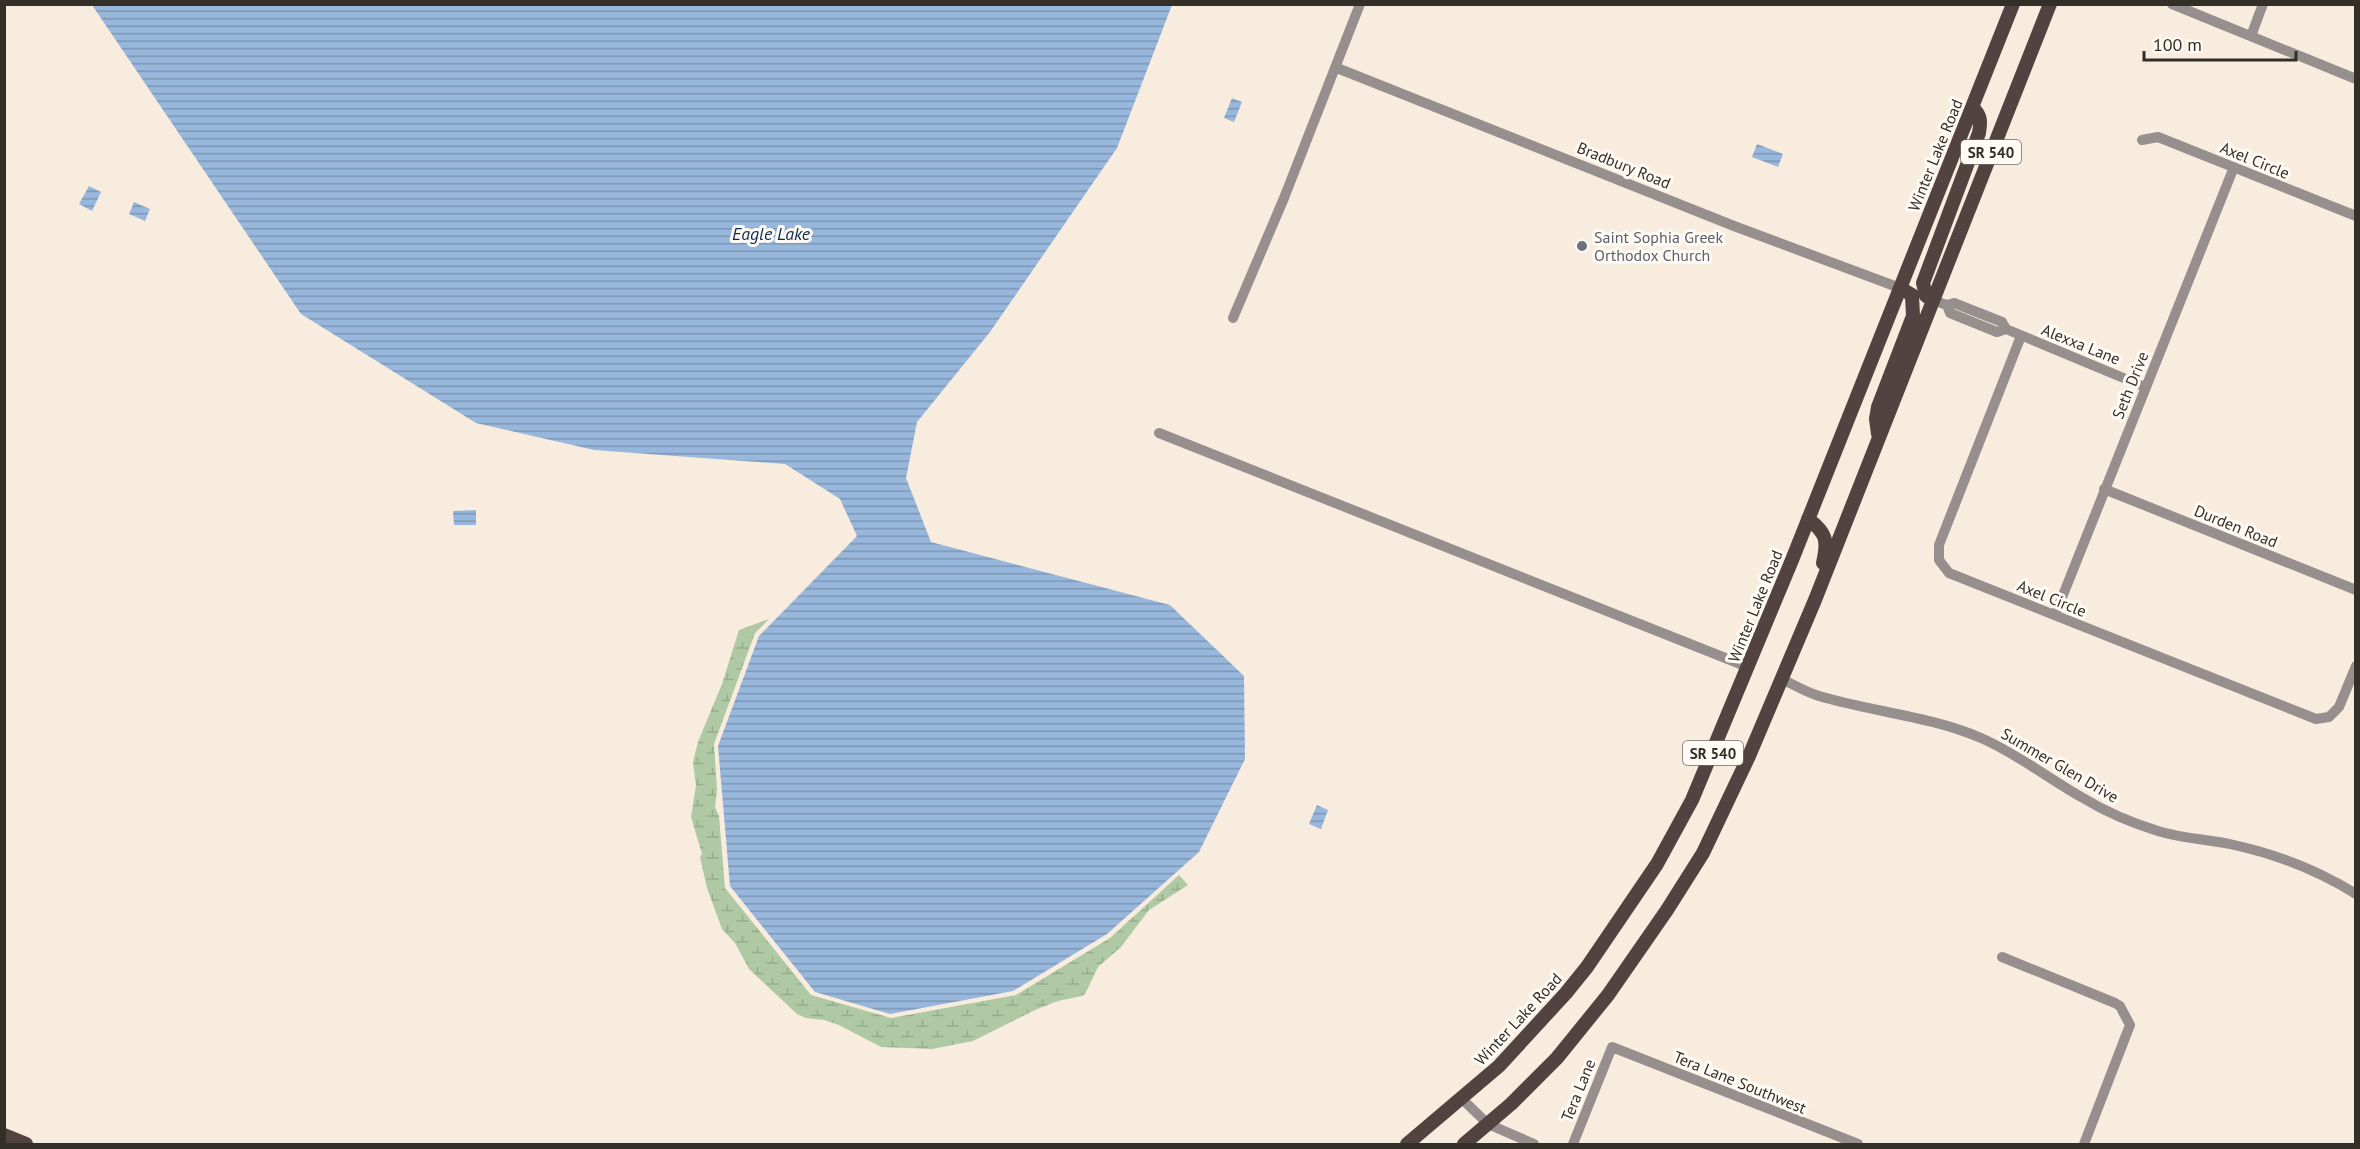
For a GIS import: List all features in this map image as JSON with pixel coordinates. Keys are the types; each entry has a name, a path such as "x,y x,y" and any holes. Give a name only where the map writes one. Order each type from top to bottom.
{"main road":[{"name":"Winter Lake Road","path":"1407,1144 1507,1058 1559,1001 1587,967 1657,864 1692,800 1808,519 2013,4"},
{"name":"SR 540","path":"1464,1144 1528,1087 1565,1048 1608,996 1703,853 1782,679 2050,4"},
{"path":"1933,299 1926,296 1923,284 1979,133 1981,122 1979,113 1972,107"},
{"path":"1878,439 1876,419 1878,407 1914,316 1912,295 1900,288"},
{"path":"1798,639 1827,547 1821,528 1808,519"},
{"path":"4,1136 26,1144"}],"street":[{"path":"1233,318 1337,68 1360,4"},
{"path":"2172,4 2355,79"},
{"path":"2251,36 2263,4"},
{"name":"Bradbury Road","path":"1337,68 1734,226 1900,288"},
{"name":"Axel Circle","path":"2142,140 2158,137 2355,216"},
{"name":"Seth Drive","path":"2055,615 2234,168"},
{"name":"Alexxa Lane","path":"1933,299 1947,305 1950,313 1997,332 2006,329 2145,387"},
{"name":"Axel Circle","path":"2021,336 1939,544 1939,560 1949,573 2316,719 2329,717 2339,707 2355,666"},
{"path":"1159,433 1748,667"},
{"name":"Durden Road","path":"2104,489 2355,590"},
{"name":"Summer Glen Drive","path":"1782,679 1816,695 1956,728 2021,758 2082,798 2107,811 2158,831 2190,839 2233,844 2266,854 2307,869 2355,894"},
{"path":"2002,957 2115,1003 2120,1006 2130,1025 2084,1144"},
{"name":"Tera Lane","path":"1573,1144 1612,1047"},
{"name":"Tera Lane Southwest","path":"1612,1047 1858,1144"},
{"path":"1462,1099 1488,1124 1534,1144"}],"green space":[{"path":"769,619 755,633 714,744 717,790 715,807 719,816 725,888 811,995 891,1018 1016,995 1110,938 1179,875 1188,885 1149,910 1121,947 1098,967 1085,994 1037,1009 973,1041 932,1049 881,1047 839,1025 797,1014 749,969 735,943 722,929 707,888 700,857 702,854 691,817 696,786 693,762 698,742 722,684 739,630"}],"water":[{"name":"Eagle Lake","path":"92,5 1172,5 1117,148 990,332 917,422 906,478 931,542 1170,605 1244,676 1245,759 1199,852 1107,934 1013,991 890,1014 815,992 730,886 718,746 759,636 857,536 840,499 785,464 594,450 476,423 301,314"},
{"path":"1232,98 1242,102 1234,122 1224,118"},
{"path":"1757,144 1783,154 1778,167 1752,157"},
{"path":"89,186 101,192 92,211 79,204"},
{"path":"134,202 150,209 145,221 129,214"},
{"path":"476,510 476,525 454,525 453,511"},
{"path":"1317,805 1328,810 1321,829 1309,824"}],"place":[{"name":"Saint Sophia Greek Orthodox Church","path":"1582,246"}]}
